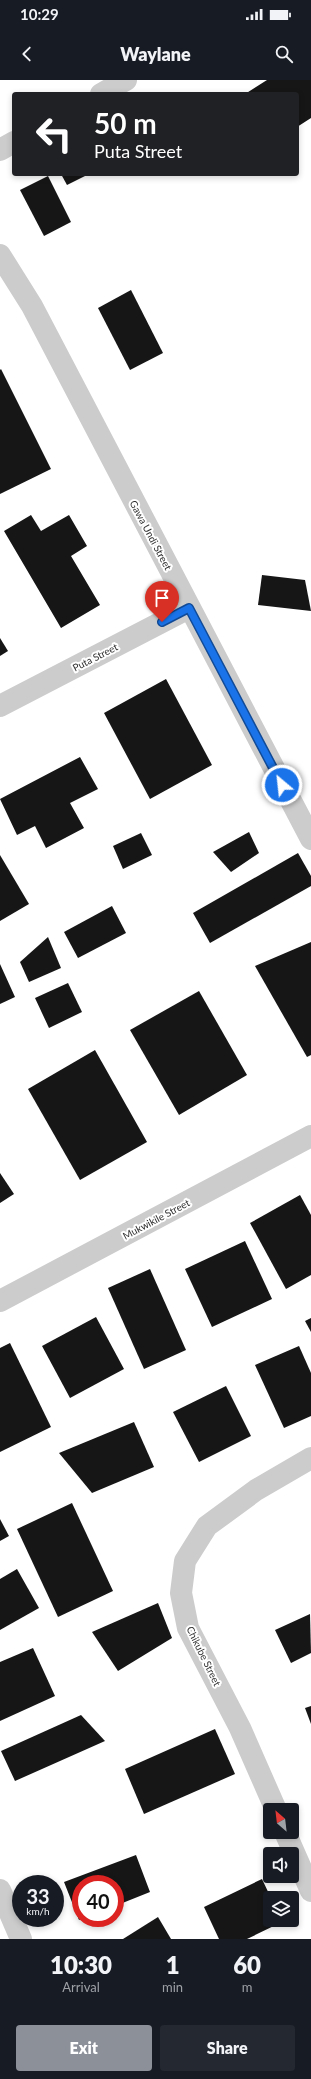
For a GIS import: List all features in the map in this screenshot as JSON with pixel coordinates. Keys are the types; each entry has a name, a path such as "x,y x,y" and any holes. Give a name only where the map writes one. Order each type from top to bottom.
{"street":[{"path":"105,92 126,80"},
{"path":"0,150 12,143"},
{"name":"Gawa Undi Street","path":"0,255 32,306 311,839"},
{"name":"Puta Street","path":"0,706 189,608"},
{"name":"Mukwikile Street","path":"0,1301 311,1136"},
{"name":"Chikube Street","path":"273,1803 240,1728 188,1628 181,1593 185,1561 207,1526 256,1490 311,1458"},
{"path":"288,1839 311,1891"},
{"path":"0,1890 21,1939"}],"building":[{"path":"267,80 311,80 311,118 299,126 299,92 248,92"},
{"path":"48,176 71,222 44,236 20,190"},
{"path":"62,176 85,176 67,185"},
{"path":"131,290 163,353 130,370 98,308"},
{"path":"1,369 51,469 0,494 0,370"},
{"path":"31,515 41,531 69,515 87,546 71,556 100,605 61,628 4,531"},
{"path":"262,575 305,580 311,611 258,605"},
{"path":"0,638 8,651 0,656"},
{"path":"166,679 212,765 150,799 104,713"},
{"path":"80,757 98,789 70,803 84,828 46,848 35,826 17,835 0,799"},
{"path":"249,832 259,853 231,872 213,852"},
{"path":"141,833 152,855 123,869 113,846"},
{"path":"298,853 311,876 311,886 210,943 193,913"},
{"path":"0,855 29,904 0,921"},
{"path":"112,906 126,933 78,958 64,932"},
{"path":"48,937 61,968 29,982 20,962"},
{"path":"311,942 311,1055 307,1057 255,966"},
{"path":"0,964 15,997 0,1004"},
{"path":"68,983 82,1012 49,1028 35,998"},
{"path":"199,991 247,1075 179,1115 130,1030"},
{"path":"95,1050 147,1142 80,1180 28,1089"},
{"path":"0,1173 14,1194 0,1203"},
{"path":"300,1195 311,1215 311,1275 286,1289 250,1223"},
{"path":"245,1241 272,1299 212,1327 185,1269"},
{"path":"150,1269 186,1350 144,1369 108,1288"},
{"path":"96,1317 124,1369 70,1398 42,1346"},
{"path":"311,1318 311,1332 305,1321"},
{"path":"10,1343 51,1427 0,1452 0,1348"},
{"path":"299,1346 311,1373 311,1416 284,1428 255,1365"},
{"path":"226,1386 251,1436 199,1462 173,1412"},
{"path":"134,1422 154,1467 92,1493 59,1453"},
{"path":"72,1503 113,1591 58,1617 17,1529"},
{"path":"0,1519 9,1536 0,1541"},
{"path":"17,1569 39,1608 0,1630 0,1579"},
{"path":"158,1603 172,1638 118,1671 92,1632"},
{"path":"310,1614 311,1653 291,1663 275,1630"},
{"path":"33,1648 55,1696 0,1721 0,1662"},
{"path":"311,1706 311,1724 305,1708"},
{"path":"81,1715 105,1741 15,1781 1,1751"},
{"path":"215,1729 235,1774 144,1814 125,1769"},
{"path":"136,1855 150,1892 124,1902 124,1875 83,1875"},
{"path":"72,1879 72,1902 64,1882"},
{"path":"262,1879 268,1891 263,1891 263,1927 272,1927 247,1939 219,1939 204,1907"},
{"path":"158,1917 171,1939 123,1939"}],"route":[{"path":"162,622 189,608 282,785"}]}
